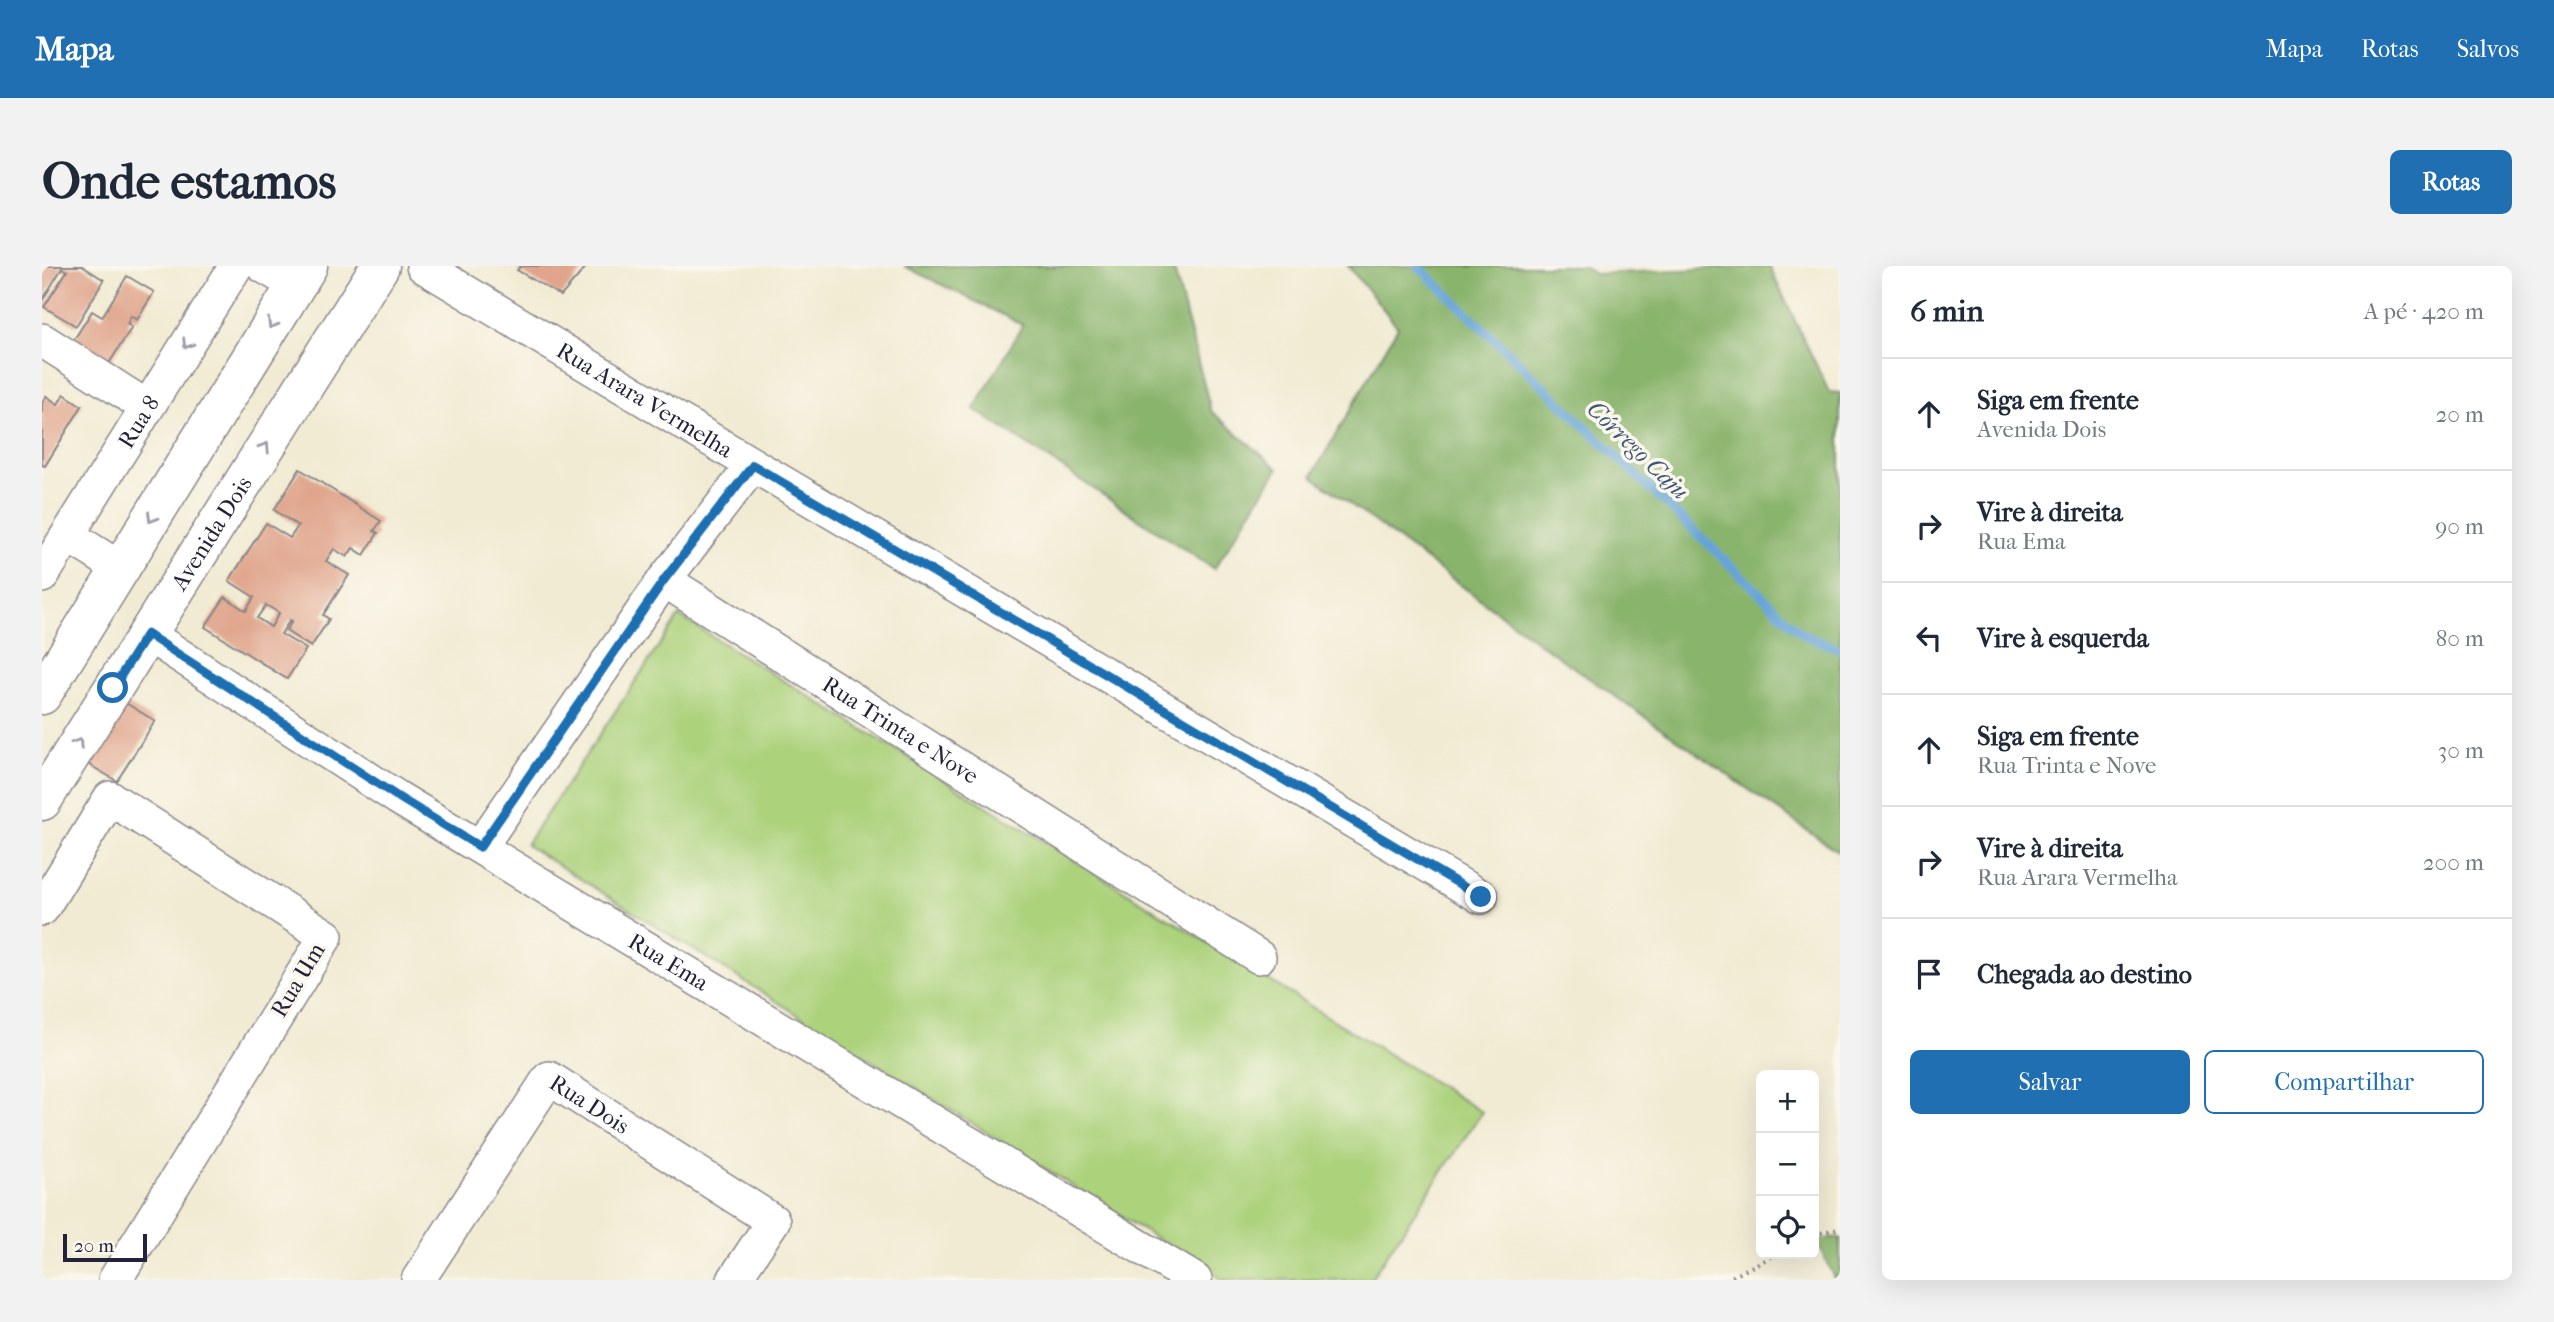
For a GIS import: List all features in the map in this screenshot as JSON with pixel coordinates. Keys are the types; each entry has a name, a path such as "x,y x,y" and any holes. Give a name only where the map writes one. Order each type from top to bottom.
{"main road":[{"name":"Avenida Dois","path":"42,801 380,266"},
{"path":"42,695 302,276"}],"street":[{"name":"Rua 8","path":"42,576 236,266"},
{"path":"263,266 302,276"},
{"name":"Rua Arara Vermelha","path":"423,266 1481,897"},
{"path":"42,340 147,407"},
{"path":"480,847 664,580 753,465"},
{"path":"69,536 121,569"},
{"name":"Rua Trinta e Nove","path":"664,580 1259,957"},
{"name":"Rua Ema","path":"147,634 398,797 1195,1280"},
{"name":"Rua Um","path":"42,909 110,798 326,936 115,1280"},
{"name":"Rua Dois","path":"418,1280 549,1078 773,1221 734,1280"}],"path":[{"path":"1819,1234 1840,1228"},
{"path":"1726,1280 1766,1259"}],"green space":[{"path":"904,266 1173,266 1211,411 1278,469 1214,569 974,409 1023,325"},
{"path":"1348,266 1583,266 1595,274 1769,266 1829,392 1840,393 1840,853 1560,658 1312,476 1398,327"},
{"path":"679,616 1482,1112 1370,1280 1223,1280 526,845"},
{"path":"1840,1238 1840,1280 1835,1280 1819,1246 1819,1240"}],"building":[{"path":"42,266 82,266 104,280 76,326 44,307 67,271 62,268 42,301"},
{"path":"521,266 587,266 561,296 517,270"},
{"path":"127,276 154,292 137,320 131,316 127,324 132,327 108,365 72,343 92,311 102,317"},
{"path":"64,394 82,406 45,466 42,465 42,403 46,396 58,404"},
{"path":"300,469 381,521 374,531 378,533 364,555 353,548 347,557 334,549 326,561 349,575 323,615 329,619 311,647 286,631 292,621 290,620 281,634 306,649 287,679 205,627 225,597 246,611 254,597 229,581 266,523 290,538 298,526 274,510","holes":["266,605 279,613 271,627 257,618"]},
{"path":"121,700 155,721 117,781 83,761"}],"waterway":[{"name":"Córrego Caju","path":"1418,266 1803,635 1840,649"}],"route":[{"path":"113,688 147,634 480,847 664,580 753,465 1481,897"}]}
